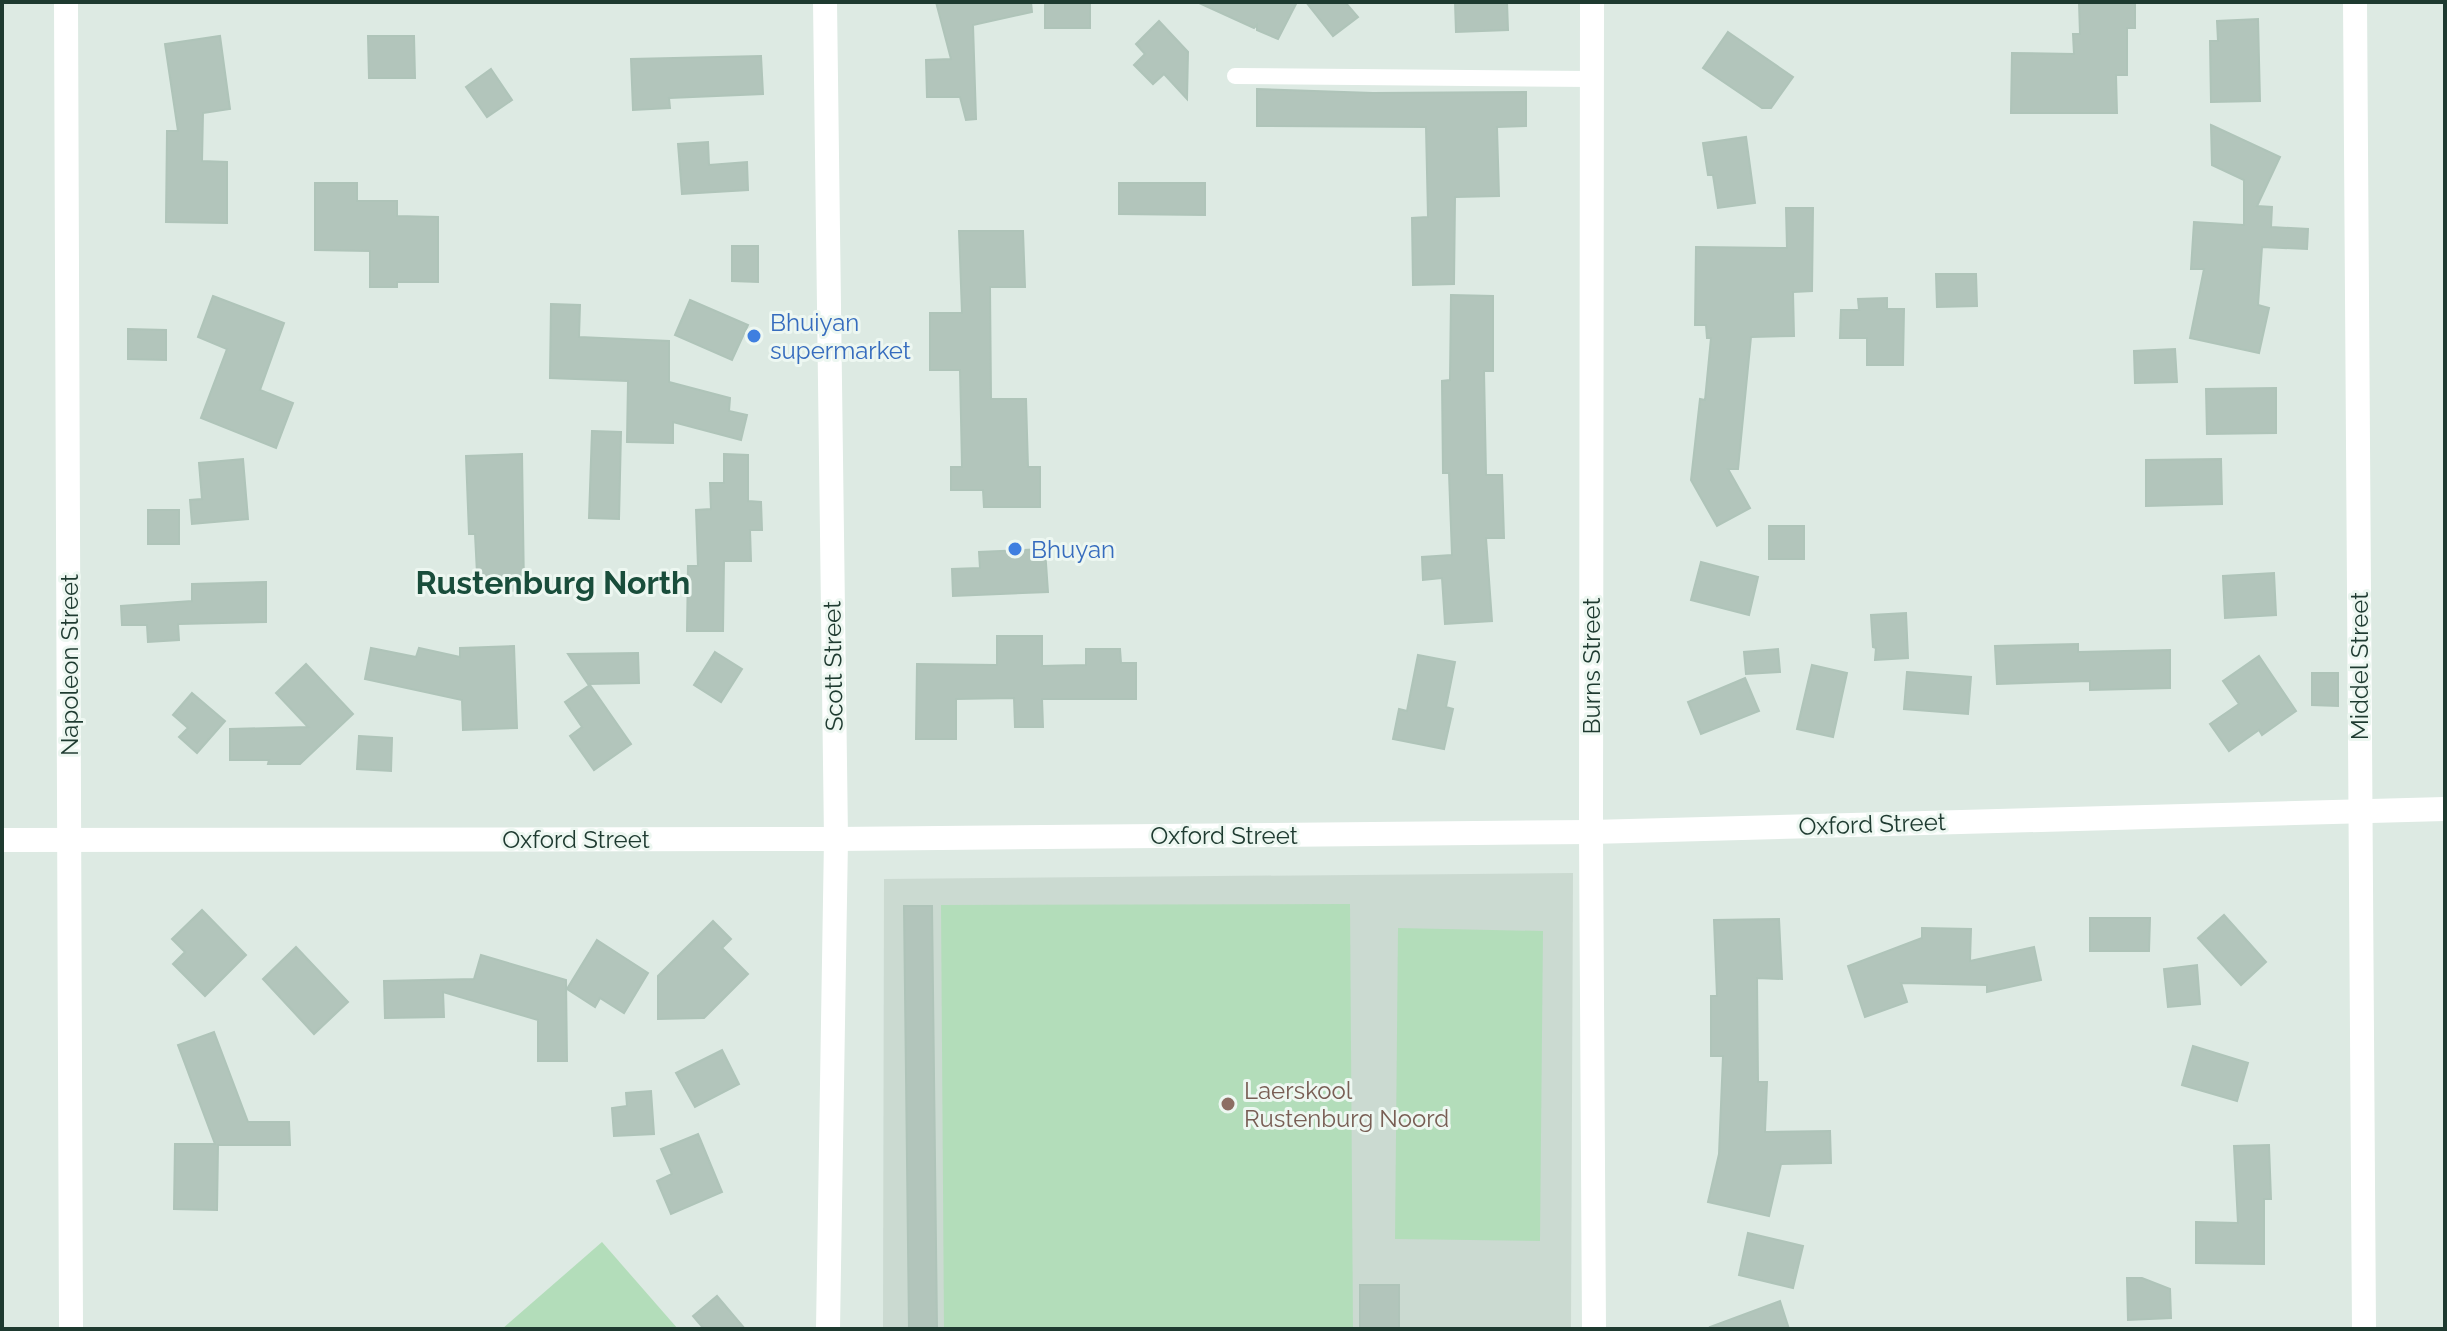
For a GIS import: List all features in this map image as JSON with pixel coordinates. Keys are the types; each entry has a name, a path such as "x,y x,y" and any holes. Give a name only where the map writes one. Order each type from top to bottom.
{"street":[{"name":"Napoleon Street","path":"66,2 71,1329"},
{"name":"Scott Street","path":"825,2 836,839 828,1329"},
{"name":"Burns Street","path":"1592,2 1594,1329"},
{"name":"Middel Street","path":"2355,2 2364,1329"},
{"name":"Oxford Street","path":"2,840 836,839 1591,832 2445,809"}],"lane":[{"path":"1235,76 1592,79"}],"shaded area":[{"name":"Laerskool Rustenburg Noord","path":"1573,873 1571,1329 883,1329 884,879"}],"green space":[{"path":"1350,904 1353,1329 944,1329 941,905"},
{"path":"1398,928 1543,931 1540,1241 1395,1239"},
{"path":"602,1242 678,1329 502,1329"}],"building":[{"path":"936,2 1031,2 1032,12 973,25 976,119 966,120 960,97 927,97 926,60 951,59"},
{"path":"1045,2 1090,2 1090,28 1045,28"},
{"path":"1197,2 1297,2 1278,39 1257,30 1257,25 1254,28"},
{"path":"1306,2 1345,2 1358,17 1333,36"},
{"path":"1455,2 1507,2 1508,30 1456,32"},
{"path":"2079,2 2135,2 2135,28 2127,28 2127,75 2116,75 2117,113 2011,113 2012,53 2074,54 2073,34 2080,34"},
{"path":"2258,19 2260,101 2211,102 2210,41 2218,41 2217,21"},
{"path":"1159,21 1188,52 1187,99 1164,74 1153,84 1134,65 1145,54 1136,44"},
{"path":"1728,32 1793,77 1771,108 1762,108 1703,68"},
{"path":"220,36 230,109 203,113 202,161 227,162 227,223 166,222 167,131 178,131 165,44"},
{"path":"368,36 414,36 415,78 369,78"},
{"path":"761,56 763,94 669,98 670,108 633,110 631,59"},
{"path":"491,69 512,100 487,117 466,87"},
{"path":"1257,89 1373,93 1526,92 1526,126 1497,127 1499,196 1455,197 1454,284 1413,285 1412,218 1428,217 1426,127 1257,126"},
{"path":"2211,125 2280,157 2257,206 2272,207 2271,227 2308,229 2307,249 2262,247 2258,305 2269,308 2259,353 2190,338 2204,269 2191,269 2194,222 2244,225 2244,180 2212,165"},
{"path":"1746,137 1755,203 1718,208 1713,175 1708,175 1703,143"},
{"path":"708,142 709,165 747,162 748,190 682,194 678,144"},
{"path":"315,183 357,183 357,201 397,201 397,216 438,217 438,282 397,282 397,287 370,287 370,251 315,250"},
{"path":"1119,183 1205,183 1205,215 1119,214"},
{"path":"1786,208 1813,208 1812,291 1793,292 1794,336 1751,337 1738,469 1728,469 1750,508 1717,526 1691,480 1700,399 1705,400 1711,338 1707,338 1706,325 1695,325 1696,247 1787,248"},
{"path":"959,231 1023,231 1025,287 990,287 991,399 1026,399 1028,467 1040,467 1040,507 984,507 983,490 951,490 951,467 962,467 960,370 930,370 930,313 962,313"},
{"path":"732,246 758,246 758,282 732,281"},
{"path":"1936,274 1976,274 1977,306 1937,307"},
{"path":"1451,295 1493,296 1493,371 1484,371 1486,475 1502,475 1504,538 1486,538 1492,621 1445,624 1442,578 1423,580 1422,557 1452,555 1449,473 1443,473 1442,381 1450,380"},
{"path":"213,296 284,323 260,390 293,403 276,448 201,418 227,349 198,337"},
{"path":"1887,298 1887,309 1904,309 1903,365 1867,365 1867,338 1840,338 1841,310 1859,310 1858,299"},
{"path":"690,300 748,325 732,360 675,335"},
{"path":"551,304 580,305 579,337 669,341 669,382 730,398 729,411 747,415 741,440 673,422 673,443 627,442 628,381 550,378"},
{"path":"128,329 166,330 166,360 128,359"},
{"path":"2175,349 2177,382 2135,383 2134,351"},
{"path":"2276,388 2276,433 2207,434 2206,389"},
{"path":"592,431 621,432 619,519 589,518"},
{"path":"522,454 524,590 478,593 475,534 469,534 466,456"},
{"path":"724,454 748,455 748,501 761,502 762,530 750,530 751,561 724,561 723,631 687,631 688,566 698,566 696,510 711,509 710,483 724,483"},
{"path":"243,459 248,519 192,524 190,500 202,499 199,463"},
{"path":"2221,459 2222,504 2146,506 2146,460"},
{"path":"148,510 179,510 179,544 148,544"},
{"path":"1769,526 1804,526 1804,559 1769,559"},
{"path":"1045,549 1048,592 953,596 952,569 980,568 979,552"},
{"path":"1701,562 1758,577 1749,615 1691,600"},
{"path":"2274,573 2276,615 2225,618 2223,576"},
{"path":"266,582 266,622 178,624 179,640 148,642 147,625 122,625 121,606 192,601 192,584"},
{"path":"1906,613 1908,658 1875,660 1871,615"},
{"path":"997,636 1042,636 1042,666 1086,665 1086,649 1120,649 1121,663 1136,663 1136,699 1042,699 1043,727 1015,727 1014,698 956,699 956,739 916,739 917,664 997,665"},
{"path":"2078,644 2078,652 2170,650 2170,688 2090,690 2090,681 1997,684 1995,646"},
{"path":"514,646 517,728 463,730 462,700 365,679 371,648 416,657 419,648 460,657 460,648"},
{"path":"1778,649 1780,672 1746,674 1744,652"},
{"path":"715,652 742,669 721,702 694,685"},
{"path":"638,653 639,683 588,684 568,654"},
{"path":"1418,655 1455,662 1446,707 1453,709 1444,749 1393,739 1399,709 1407,711"},
{"path":"2259,656 2296,711 2262,735 2259,730 2229,751 2210,724 2239,704 2223,681"},
{"path":"306,664 353,714 300,764 230,760 230,729 308,727 276,693"},
{"path":"1812,665 1847,673 1833,737 1797,729"},
{"path":"1907,672 1971,677 1968,714 1904,709"},
{"path":"2312,673 2338,673 2338,706 2312,705"},
{"path":"1745,678 1759,711 1701,734 1688,702"},
{"path":"590,685 631,744 594,770 570,736 582,727 565,702"},
{"path":"192,693 225,721 197,753 179,737 188,728 173,715"},
{"path":"359,736 392,738 391,771 357,769"},
{"path":"904,906 932,906 937,1329 909,1329"},
{"path":"202,910 246,955 205,996 173,964 185,952 172,939"},
{"path":"2224,915 2266,962 2241,985 2198,938"},
{"path":"2090,918 2150,918 2149,951 2090,951"},
{"path":"1779,919 1782,979 1757,978 1758,1082 1767,1082 1765,1132 1830,1131 1831,1163 1781,1164 1769,1216 1708,1202 1719,1154 1723,1056 1711,1056 1711,996 1717,996 1714,920"},
{"path":"713,921 731,939 722,948 748,974 704,1018 658,1019 658,976"},
{"path":"1922,928 1971,929 1970,961 2034,947 2041,980 1987,992 1987,985 1901,983 1907,1002 1865,1017 1848,966 1922,938"},
{"path":"597,940 648,973 624,1013 600,998 595,1007 567,989"},
{"path":"296,947 348,1002 314,1034 263,979"},
{"path":"481,955 566,980 567,1061 538,1061 538,1020 443,992 444,1017 385,1018 384,981 474,979"},
{"path":"2197,965 2200,1004 2168,1007 2164,969"},
{"path":"214,1032 248,1122 289,1122 290,1145 218,1145 217,1210 174,1209 175,1144 215,1144 178,1045"},
{"path":"2193,1046 2248,1063 2237,1101 2182,1085"},
{"path":"722,1050 739,1084 695,1107 676,1073"},
{"path":"651,1091 654,1134 614,1136 612,1108 627,1106 626,1093"},
{"path":"698,1134 722,1192 671,1214 657,1181 672,1174 661,1149"},
{"path":"2269,1145 2271,1199 2264,1199 2264,1264 2196,1263 2196,1222 2238,1223 2234,1146"},
{"path":"1748,1233 1803,1246 1793,1288 1739,1275"},
{"path":"2127,1278 2142,1278 2170,1289 2171,1318 2128,1320"},
{"path":"1360,1285 1399,1285 1399,1329 1360,1329"},
{"path":"717,1296 745,1329 704,1329 693,1316"},
{"path":"1780,1301 1789,1329 1710,1327"}],"place":[{"name":"Bhuiyan supermarket","path":"754,336"},
{"name":"Bhuyan","path":"1015,549"},
{"name":"Laerskool Rustenburg Noord","path":"1228,1104"}],"district":[{"name":"Rustenburg North","path":"553,582"}]}
